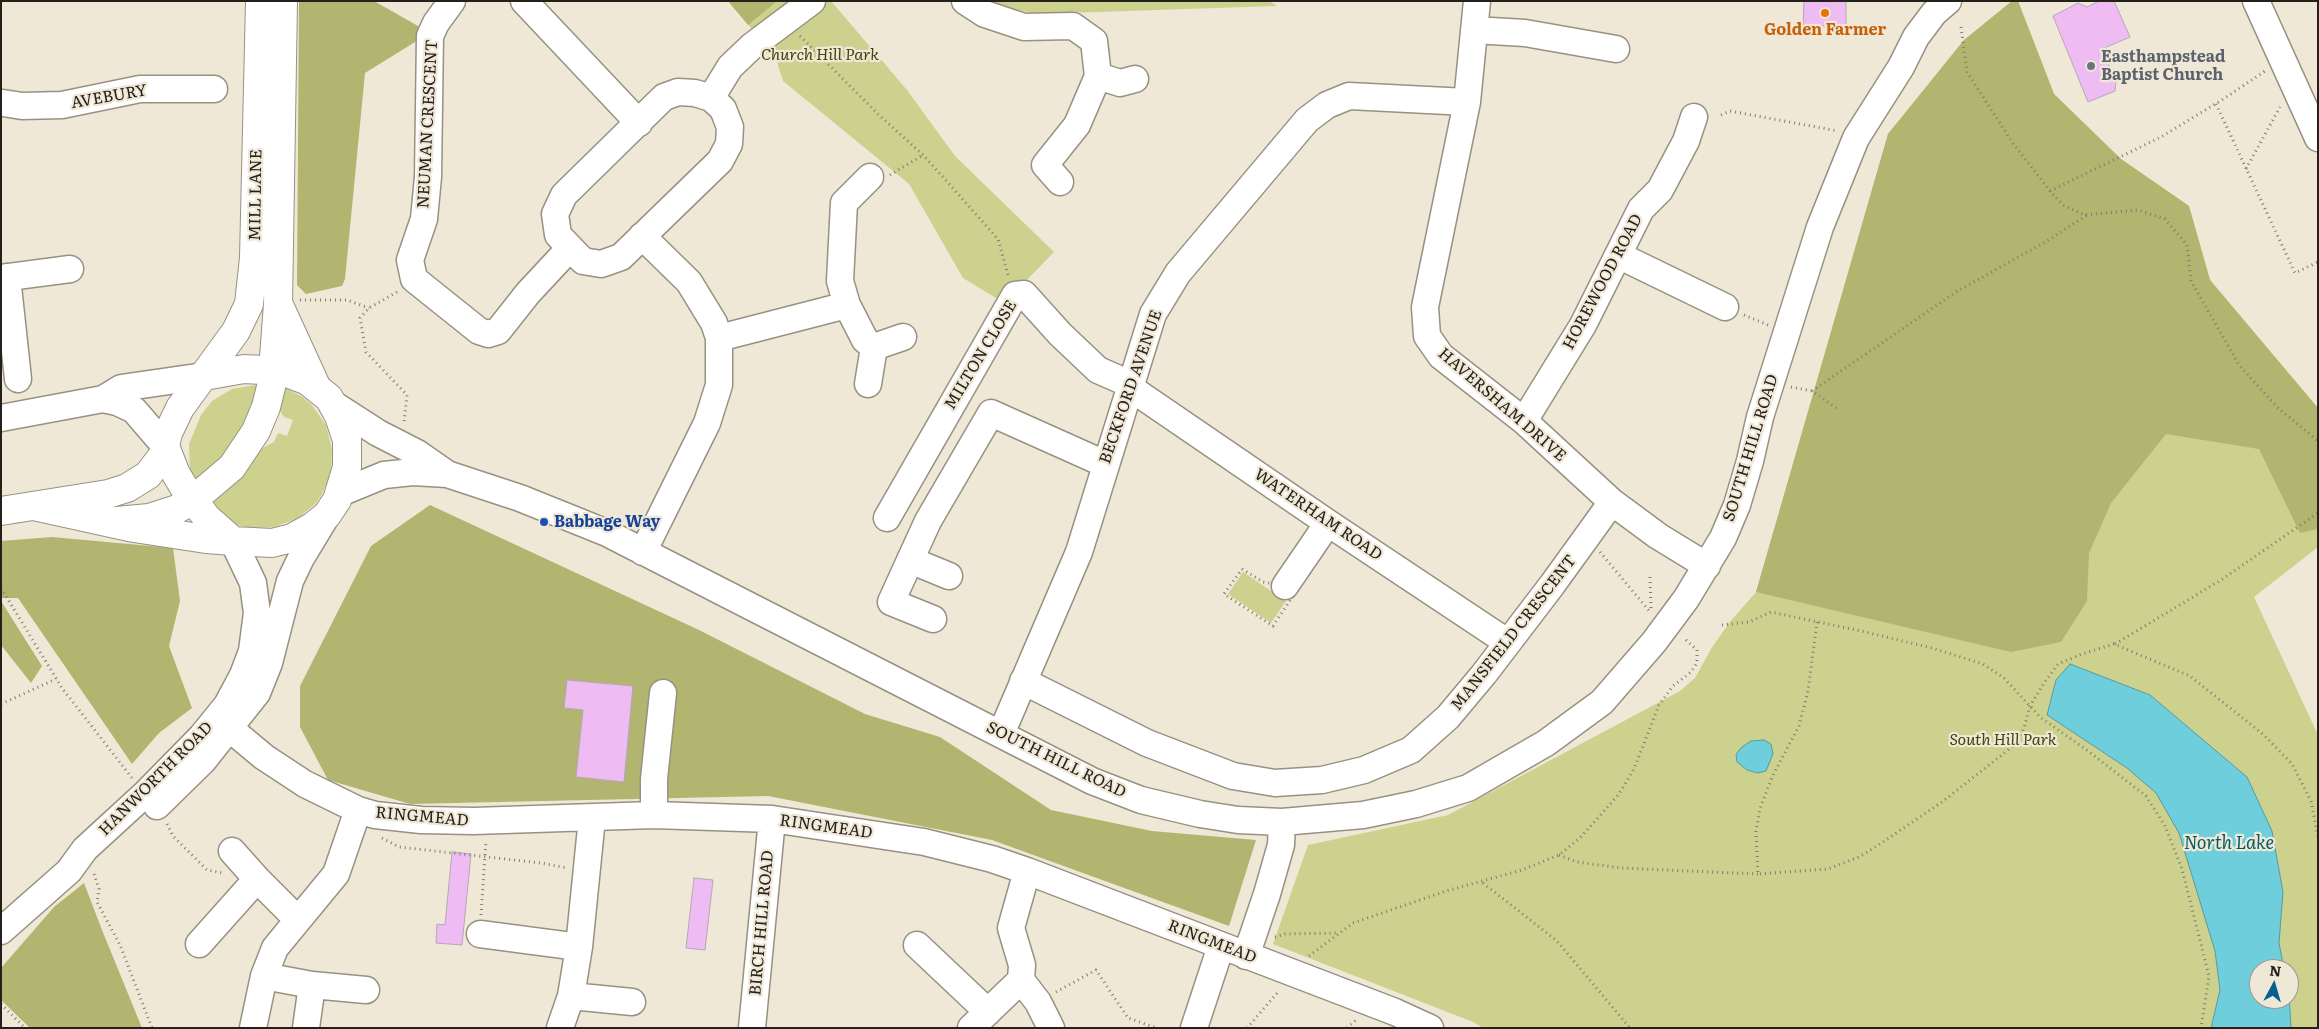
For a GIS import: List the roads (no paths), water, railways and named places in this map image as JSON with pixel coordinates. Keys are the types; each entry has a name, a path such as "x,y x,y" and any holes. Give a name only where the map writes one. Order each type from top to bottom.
{"main road":[{"name":"MILL LANE","path":"166,448 175,416 242,320 251,293 254,258 260,1"},
{"name":"MILL LANE","path":"106,522 149,518 193,500 222,478 249,444 266,407 288,302 283,1"},
{"name":"MILL LANE","path":"288,302 325,395 344,429 348,447 347,467 334,504"},
{"path":"204,376 238,370 273,370 299,376 325,395"},
{"path":"166,448 176,474 193,500 211,523 233,541"},
{"path":"1,511 108,494 127,488 148,474 166,448"},
{"path":"34,506 106,522 206,539 263,544 282,541 302,533 334,504"}],"street":[{"name":"NEUMAN CRESCENT","path":"452,1 436,23 430,36 428,177 424,219 410,260 414,279 479,331 488,334 498,331 528,293 569,249"},
{"path":"524,1 639,123"},
{"path":"711,98 730,67 752,46 812,1"},
{"path":"965,1 985,14 1024,27 1072,26 1094,41 1098,76 1077,125 1044,175"},
{"name":"HAVERSHAM DRIVE","path":"1477,1 1467,102 1425,307 1426,336 1441,356 1524,421 1612,502 1658,536 1707,566"},
{"path":"2256,1 2318,138"},
{"name":"SOUTH HILL ROAD","path":"325,395 378,433 417,453 447,474 520,498 607,533 1092,781 1141,800 1219,817 1282,822 1363,816 1468,788 1546,743 1602,702 1654,642 1686,599 1723,538 1737,505 1760,417 1834,190 1882,82 1916,38 1935,5"},
{"path":"1474,30 1525,33 1616,49"},
{"path":"1098,76 1120,82 1135,80"},
{"name":"AVEBURY","path":"2,103 22,106 62,105 140,89 214,89"},
{"path":"678,92 695,93 711,98 723,109 730,127 729,144 720,161 621,256 601,264 582,261 558,235 555,214 564,195 639,123 664,97 678,92"},
{"name":"BECKFORD AVENUE","path":"1001,734 1078,552 1153,314 1178,273 1307,120 1326,105 1349,96 1467,102"},
{"name":"HOREWOOD ROAD","path":"1524,421 1583,325 1641,209 1660,190 1686,141 1694,117"},
{"path":"874,347 865,340 847,305 840,281 844,203 876,179"},
{"path":"642,236 689,282 714,323 719,338 719,385 707,423 643,552"},
{"path":"1618,256 1725,308"},
{"path":"18,379 4,277 70,269"},
{"name":"MILTON CLOSE","path":"887,518 1015,295 1024,294 1060,334 1098,370 1130,386"},
{"path":"719,338 847,305"},
{"path":"874,347 903,337"},
{"path":"868,384 874,347"},
{"path":"1,418 103,399 121,388 204,376"},
{"name":"WATERHAM ROAD","path":"1130,386 1328,523 1507,642"},
{"path":"103,399 117,402 134,410 166,448"},
{"path":"934,619 891,602 928,521 991,413 1105,464"},
{"path":"334,504 384,475 413,472 447,474"},
{"name":"MANSFIELD CRESCENT","path":"1022,682 1147,743 1233,776 1275,783 1322,780 1364,770 1411,750 1448,717 1484,674 1612,502"},
{"name":"HANWORTH ROAD","path":"1,931 81,871 85,849 145,794 202,736 223,724 257,693 269,663 290,581 301,558 334,504"},
{"path":"1285,586 1328,523"},
{"name":"HANWORTH ROAD","path":"223,724 226,705 243,675 252,651 256,623 255,590 233,541"},
{"path":"910,560 949,576"},
{"path":"257,693 256,738 264,758"},
{"path":"654,816 654,771 663,693"},
{"name":"RINGMEAD","path":"223,724 264,758 305,784 358,810 375,815 421,820 474,821 654,816 772,818 924,842 992,859 1394,1012 1430,1028"},
{"path":"253,1028 264,976 275,948 336,874 358,810"},
{"path":"560,1028 571,996 579,947 592,818"},
{"name":"BIRCH HILL ROAD","path":"752,1028 772,818"},
{"path":"1252,958 1278,853 1282,822"},
{"path":"232,851 257,879 298,918"},
{"path":"1027,871 1011,928 1022,965 1021,980 1038,1002 1051,1028"},
{"path":"199,944 257,879"},
{"path":"480,934 579,947"},
{"path":"917,945 980,1020 1021,980"},
{"path":"1194,1028 1221,946"},
{"path":"264,976 312,985 366,990"},
{"path":"306,1028 312,985"},
{"path":"571,996 632,1002"}],"water":[{"name":"North Lake","path":"2070,664 2150,695 2247,777 2272,831 2283,892 2279,943 2282,959 2249,959 2249,1009 2290,1009 2291,1028 2211,1028 2220,990 2215,951 2179,833 2156,793 2127,768 2047,715 2056,680"},
{"path":"1764,740 1771,744 1773,754 1766,771 1758,773 1747,770 1737,762 1736,754 1742,747 1751,741"}],"place":[{"name":"Golden Farmer","path":"1825,13"},
{"name":"Easthampstead Baptist Church","path":"2091,66"},
{"name":"Babbage Way","path":"544,522"}],"park label":[{"name":"Church Hill Park","path":"820,55"},
{"name":"South Hill Park","path":"2003,740"}]}
